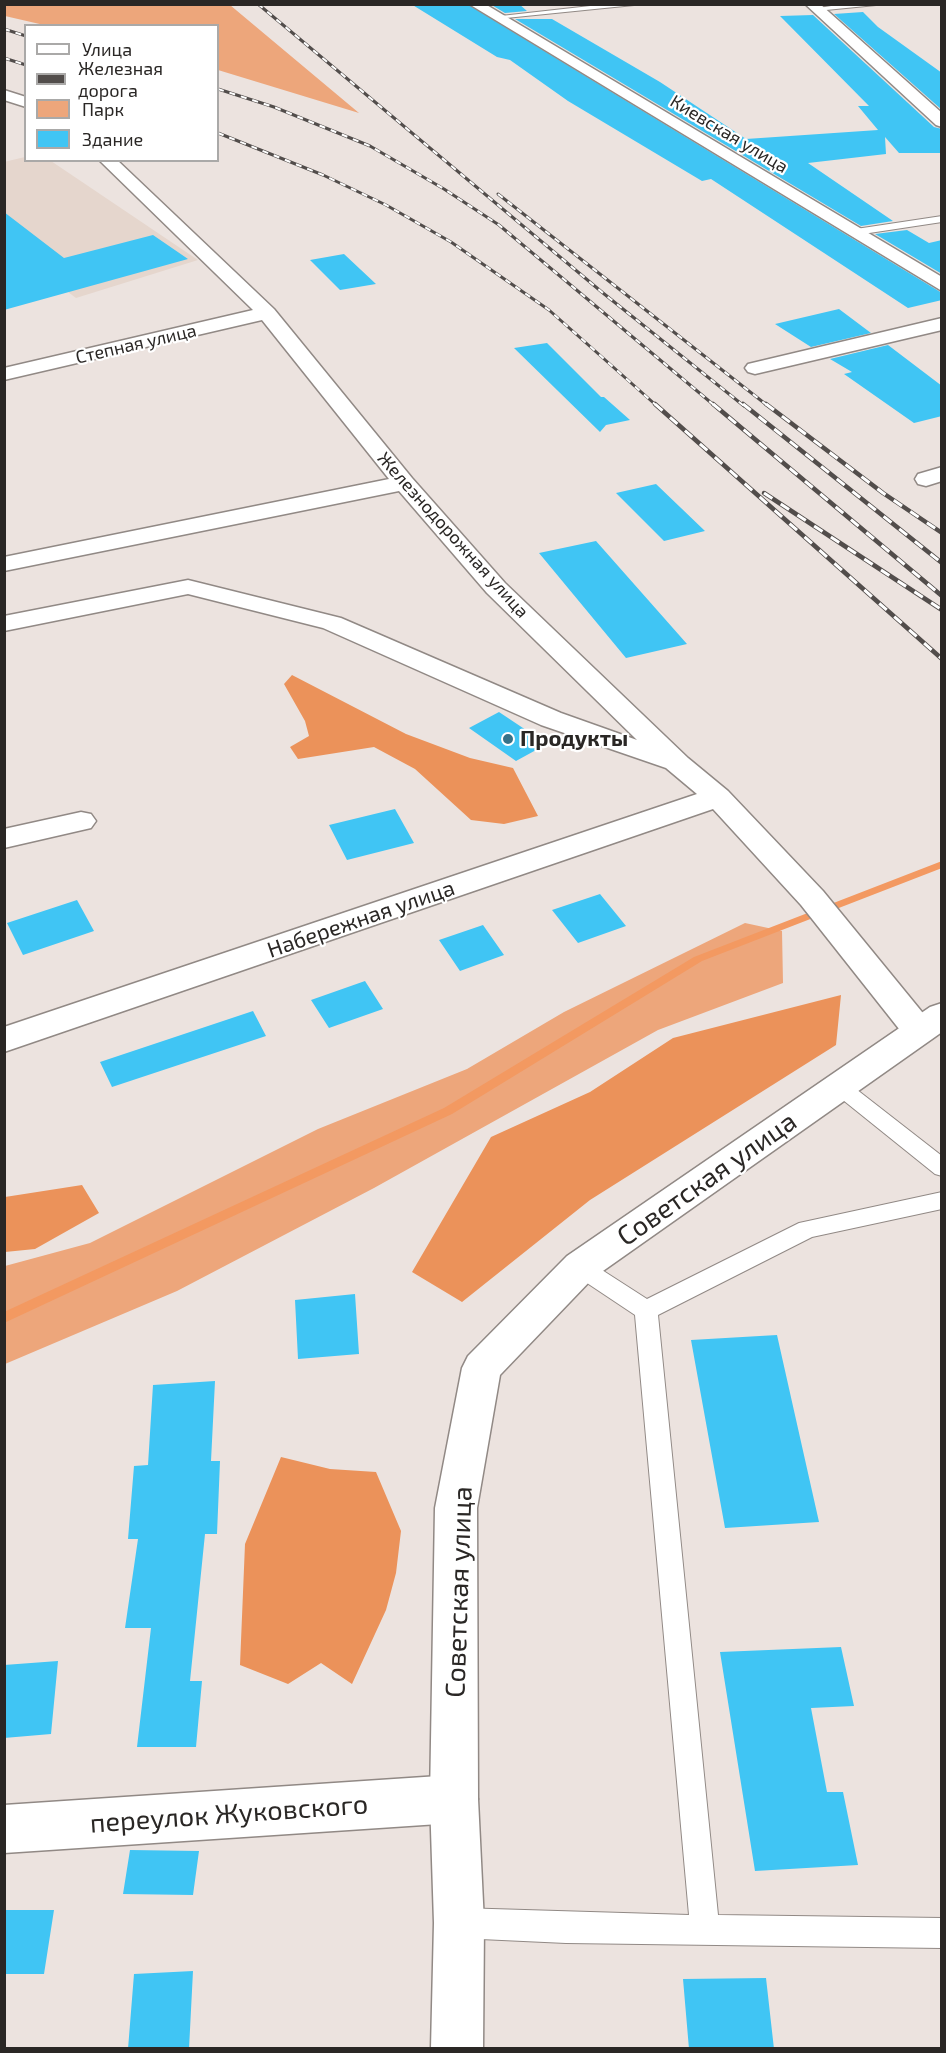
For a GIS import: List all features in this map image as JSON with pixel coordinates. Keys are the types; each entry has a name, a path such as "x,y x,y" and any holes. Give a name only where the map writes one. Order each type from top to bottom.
{"street":[{"name":"Киевская улица","path":"476,4 942,285"},
{"path":"813,7 942,122"},
{"path":"4,94 24,102"},
{"name":"Железнодорожная улица","path":"109,162 267,313 404,483 496,588 678,764 718,797 834,924 930,1023"},
{"name":"Степная улица","path":"4,374 267,313"},
{"path":"755,368 942,324"},
{"path":"4,564 404,483"},
{"path":"4,624 188,587 332,624 551,719 678,764"},
{"name":"Набережная улица","path":"4,1040 718,797"},
{"path":"4,839 81,821"},
{"name":"Советская улица","path":"457,2049 459,1923 454,1799 456,1508 482,1368 580,1267 930,1023"},
{"name":"переулок Жуковского","path":"4,1829 454,1799"}],"lane":[{"path":"496,17 640,4"},
{"path":"813,7 882,4"},
{"path":"856,232 942,219"},
{"path":"840,1087 942,1168"},
{"path":"646,1310 807,1228 942,1200"},
{"path":"580,1267 646,1310"},
{"path":"646,1310 705,1929"},
{"path":"459,1923 942,1933"}],"shaded area":[{"path":"24,157 24,162 52,162 198,260 76,298 5,245 4,162"},
{"path":"292,675 406,734 470,758 513,768 538,816 504,824 471,820 415,769 374,747 298,759 290,747 309,736 305,721 284,684"},
{"path":"841,995 836,1045 590,1200 462,1302 412,1272 491,1137 590,1092 673,1038"},
{"path":"82,1185 99,1213 35,1249 5,1252 5,1197"},
{"path":"281,1457 330,1469 376,1472 401,1531 396,1573 386,1610 352,1684 321,1663 288,1684 240,1665 245,1544"}],"green space":[{"path":"4,5 230,5 359,113 219,70 219,24 40,24 5,16"},
{"path":"745,923 782,931 783,983 658,1030 374,1188 177,1291 5,1364 5,1266 90,1243 318,1129 467,1069 564,1012"}],"building":[{"path":"411,4 467,4 942,293 942,300 908,308 711,179 702,181 568,101 510,60 497,57"},
{"path":"490,4 519,4 527,11 505,13"},
{"path":"863,12 878,27 942,73 942,110 834,14"},
{"path":"813,15 934,127 942,129 942,153 899,153 885,137 886,154 808,163 893,221 861,226 515,19 552,19 660,82 746,139 878,130 858,106 869,106 780,16"},
{"path":"4,212 64,258 153,235 188,259 4,310"},
{"path":"907,230 929,243 942,240 942,274 875,234"},
{"path":"344,254 376,284 340,290 310,260"},
{"path":"839,309 871,333 811,347 775,324"},
{"path":"547,343 601,397 604,397 630,420 606,425 600,432 514,348"},
{"path":"888,345 942,386 942,416 914,423 844,374 852,372 830,359"},
{"path":"656,484 705,531 664,541 616,493"},
{"path":"596,541 687,644 626,658 539,553"},
{"path":"499,712 547,744 516,761 469,728"},
{"path":"395,809 414,843 347,860 329,825"},
{"path":"600,894 626,926 578,943 552,910"},
{"path":"77,900 94,931 23,955 7,923"},
{"path":"483,925 504,955 460,971 439,940"},
{"path":"365,981 383,1009 329,1028 311,1000"},
{"path":"253,1011 266,1036 112,1087 100,1062"},
{"path":"355,1294 359,1354 298,1359 295,1300"},
{"path":"777,1335 819,1522 725,1528 691,1340"},
{"path":"215,1381 211,1461 220,1461 217,1534 205,1534 190,1681 202,1681 196,1747 137,1747 151,1628 125,1628 138,1539 128,1539 134,1466 148,1465 153,1385"},
{"path":"841,1647 854,1706 811,1708 827,1792 843,1792 858,1865 755,1871 720,1652"},
{"path":"58,1661 51,1734 4,1738 4,1665"},
{"path":"130,1850 199,1851 193,1895 123,1894"},
{"path":"4,1910 54,1910 44,1974 4,1974"},
{"path":"193,1971 189,2049 128,2049 134,1974"},
{"path":"766,1978 774,2049 689,2049 683,1979"}],"waterway":[{"path":"4,1318 448,1111 698,959 942,864"}],"railway":[{"path":"258,4 603,293 744,406"},
{"path":"4,29 24,35"},
{"path":"4,58 24,64"},
{"path":"219,89 274,107 370,146 444,189 499,225 715,406"},
{"path":"219,133 323,175 386,205 451,242 549,310 657,406"},
{"path":"498,194 768,406"},
{"path":"655,404 942,659"},
{"path":"713,404 942,596"},
{"path":"743,404 942,563"},
{"path":"766,404 883,493 942,533"},
{"path":"764,493 942,610"}],"place":[{"name":"Продукты","path":"508,739"}]}
